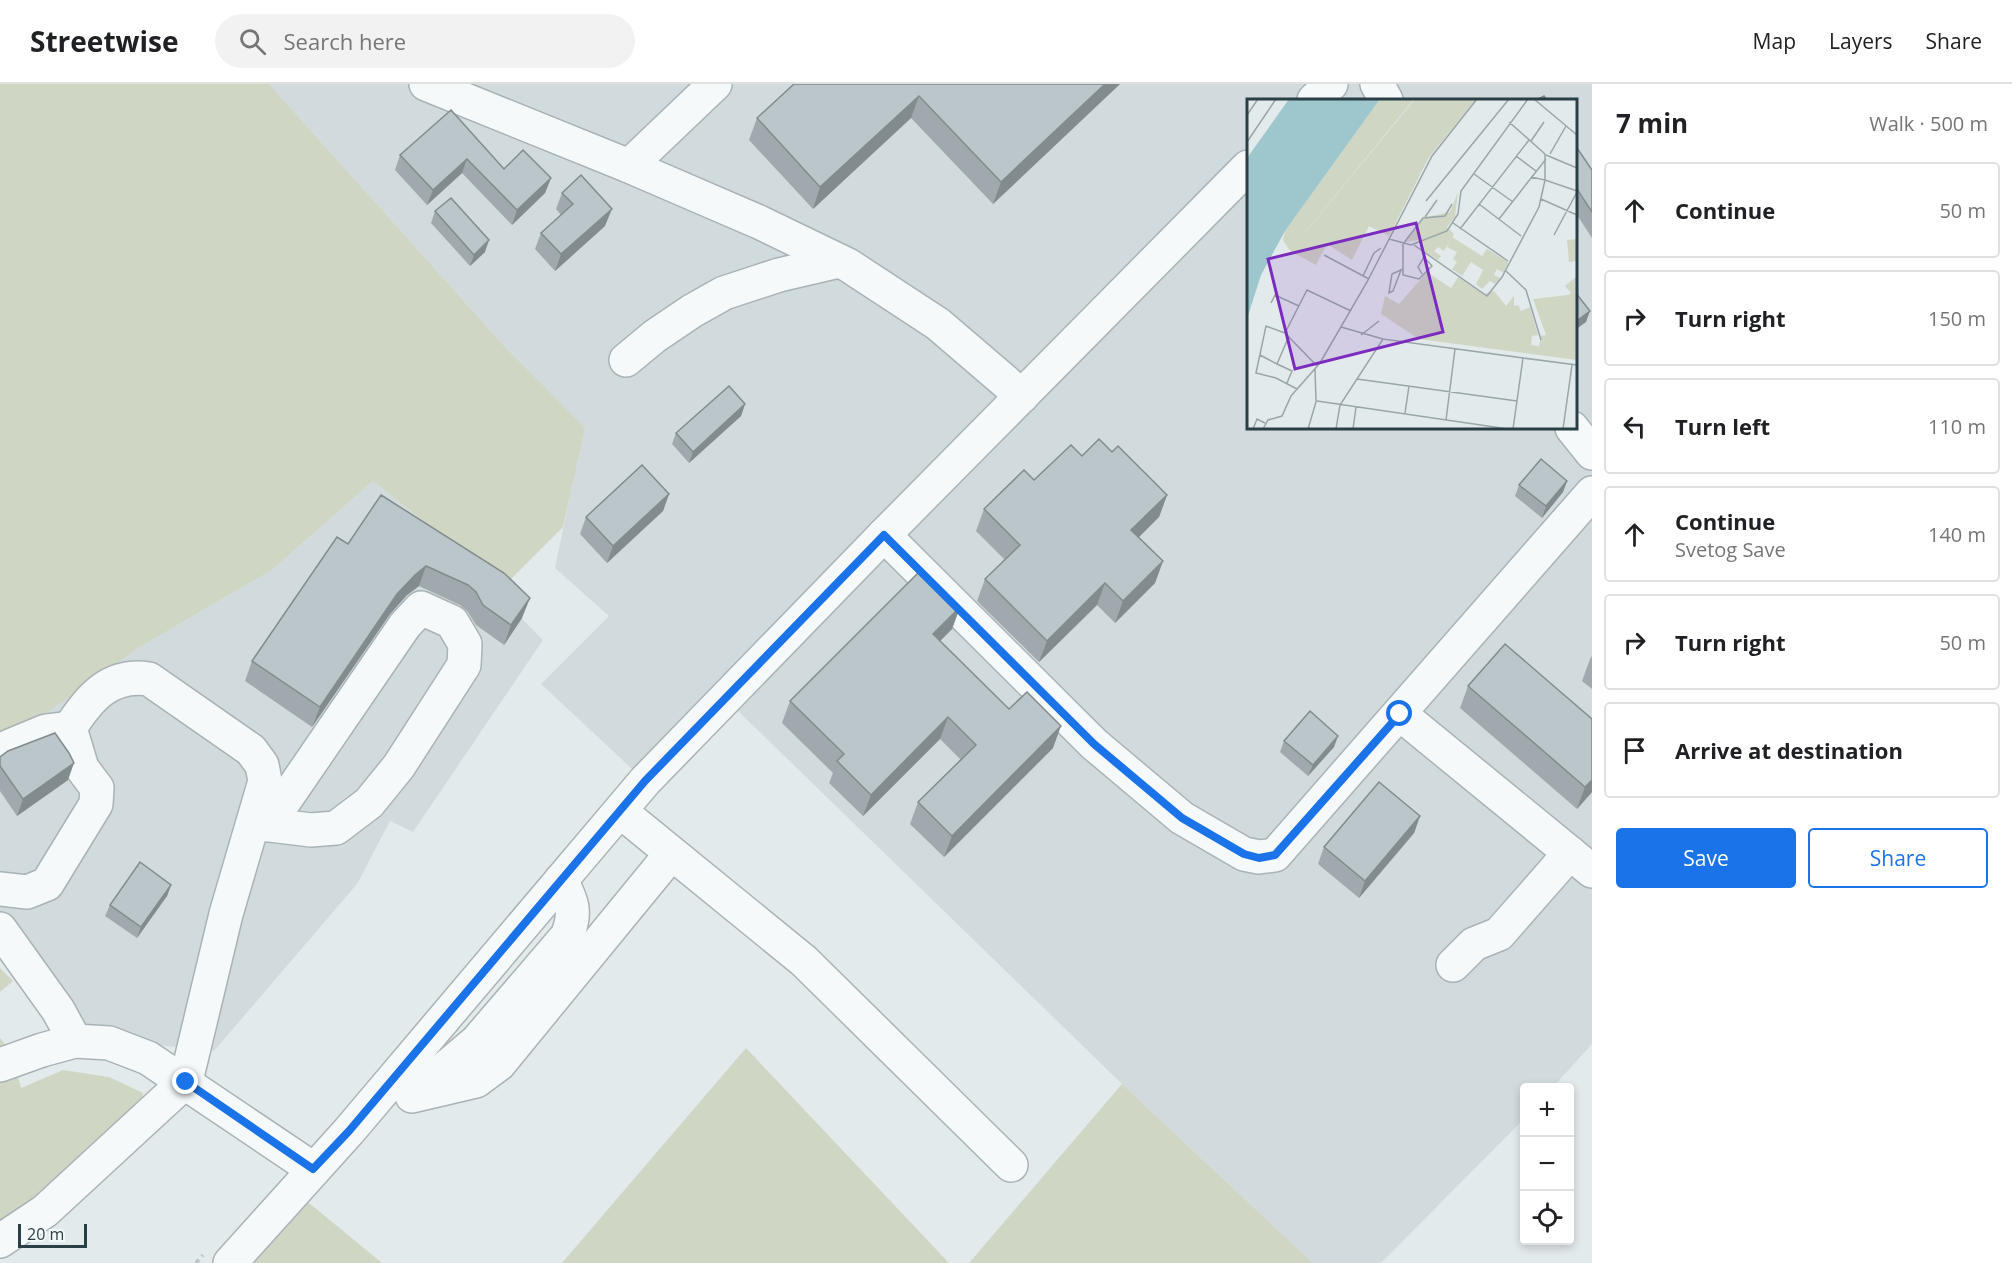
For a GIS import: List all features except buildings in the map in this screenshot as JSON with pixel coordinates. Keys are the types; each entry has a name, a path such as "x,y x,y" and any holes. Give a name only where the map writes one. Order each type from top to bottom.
{"street":[{"path":"426,84 629,166 759,222 839,261 938,324 1022,396"},
{"path":"629,166 715,84"},
{"path":"1315,99 1331,84"},
{"path":"1377,84 1385,99"},
{"path":"230,1263 349,1131 645,781 884,535 1247,168"},
{"path":"626,360 664,329 724,293 779,275 839,261"},
{"path":"884,535 1094,744 1182,818 1244,854 1259,858 1275,855 1592,493"},
{"path":"0,1241 45,1211 186,1082 226,914 261,824 405,625 421,608 452,622 465,644 464,665 399,766 369,803 336,828 311,830 261,824"},
{"path":"0,889 27,892 47,884 96,804 97,788 82,768 70,728 80,712 100,690 116,681 134,676 149,679 251,750 262,765 265,781 261,824"},
{"path":"1400,714 1581,862 1499,934 1474,944 1453,965"},
{"path":"0,750 46,731 70,728"},
{"path":"620,811 804,961 1011,1165"},
{"path":"412,1096 476,1082 500,1064 671,854"},
{"path":"349,1131 412,1096 477,1041 567,936 573,921 571,901 561,880"},
{"path":"0,929 58,1010 75,1041"},
{"path":"0,1065 75,1041 109,1043 148,1058 313,1169"}],"shaded area":[{"path":"269,84 1592,84 1592,1044 1557,1083 1520,1083 1520,1123 1381,1263 1313,1263 1122,1084 734,707 645,781 541,684 609,616 555,568 584,428 506,348"},
{"path":"373,481 435,531 543,640 413,832 390,821 357,884 214,1051 158,1045 85,1024 0,923 0,736 12,736 140,647 272,570"}],"green space":[{"path":"0,84 269,84 506,348 585,428 563,527 497,593 435,531 373,481 272,570 140,647 12,737 3,734 0,731"},
{"path":"0,968 13,981 0,992"},
{"path":"0,1038 11,1052 21,1088 63,1070 109,1077 143,1093 141,1110 0,1227"},
{"path":"746,1048 949,1263 562,1263"},
{"path":"1122,1084 1313,1263 969,1263"},
{"path":"303,1198 382,1263 247,1263"}],"route":[{"path":"186,1082 313,1169 349,1131 645,781 884,535 1094,744 1182,818 1244,854 1259,858 1275,855 1400,714"}]}
